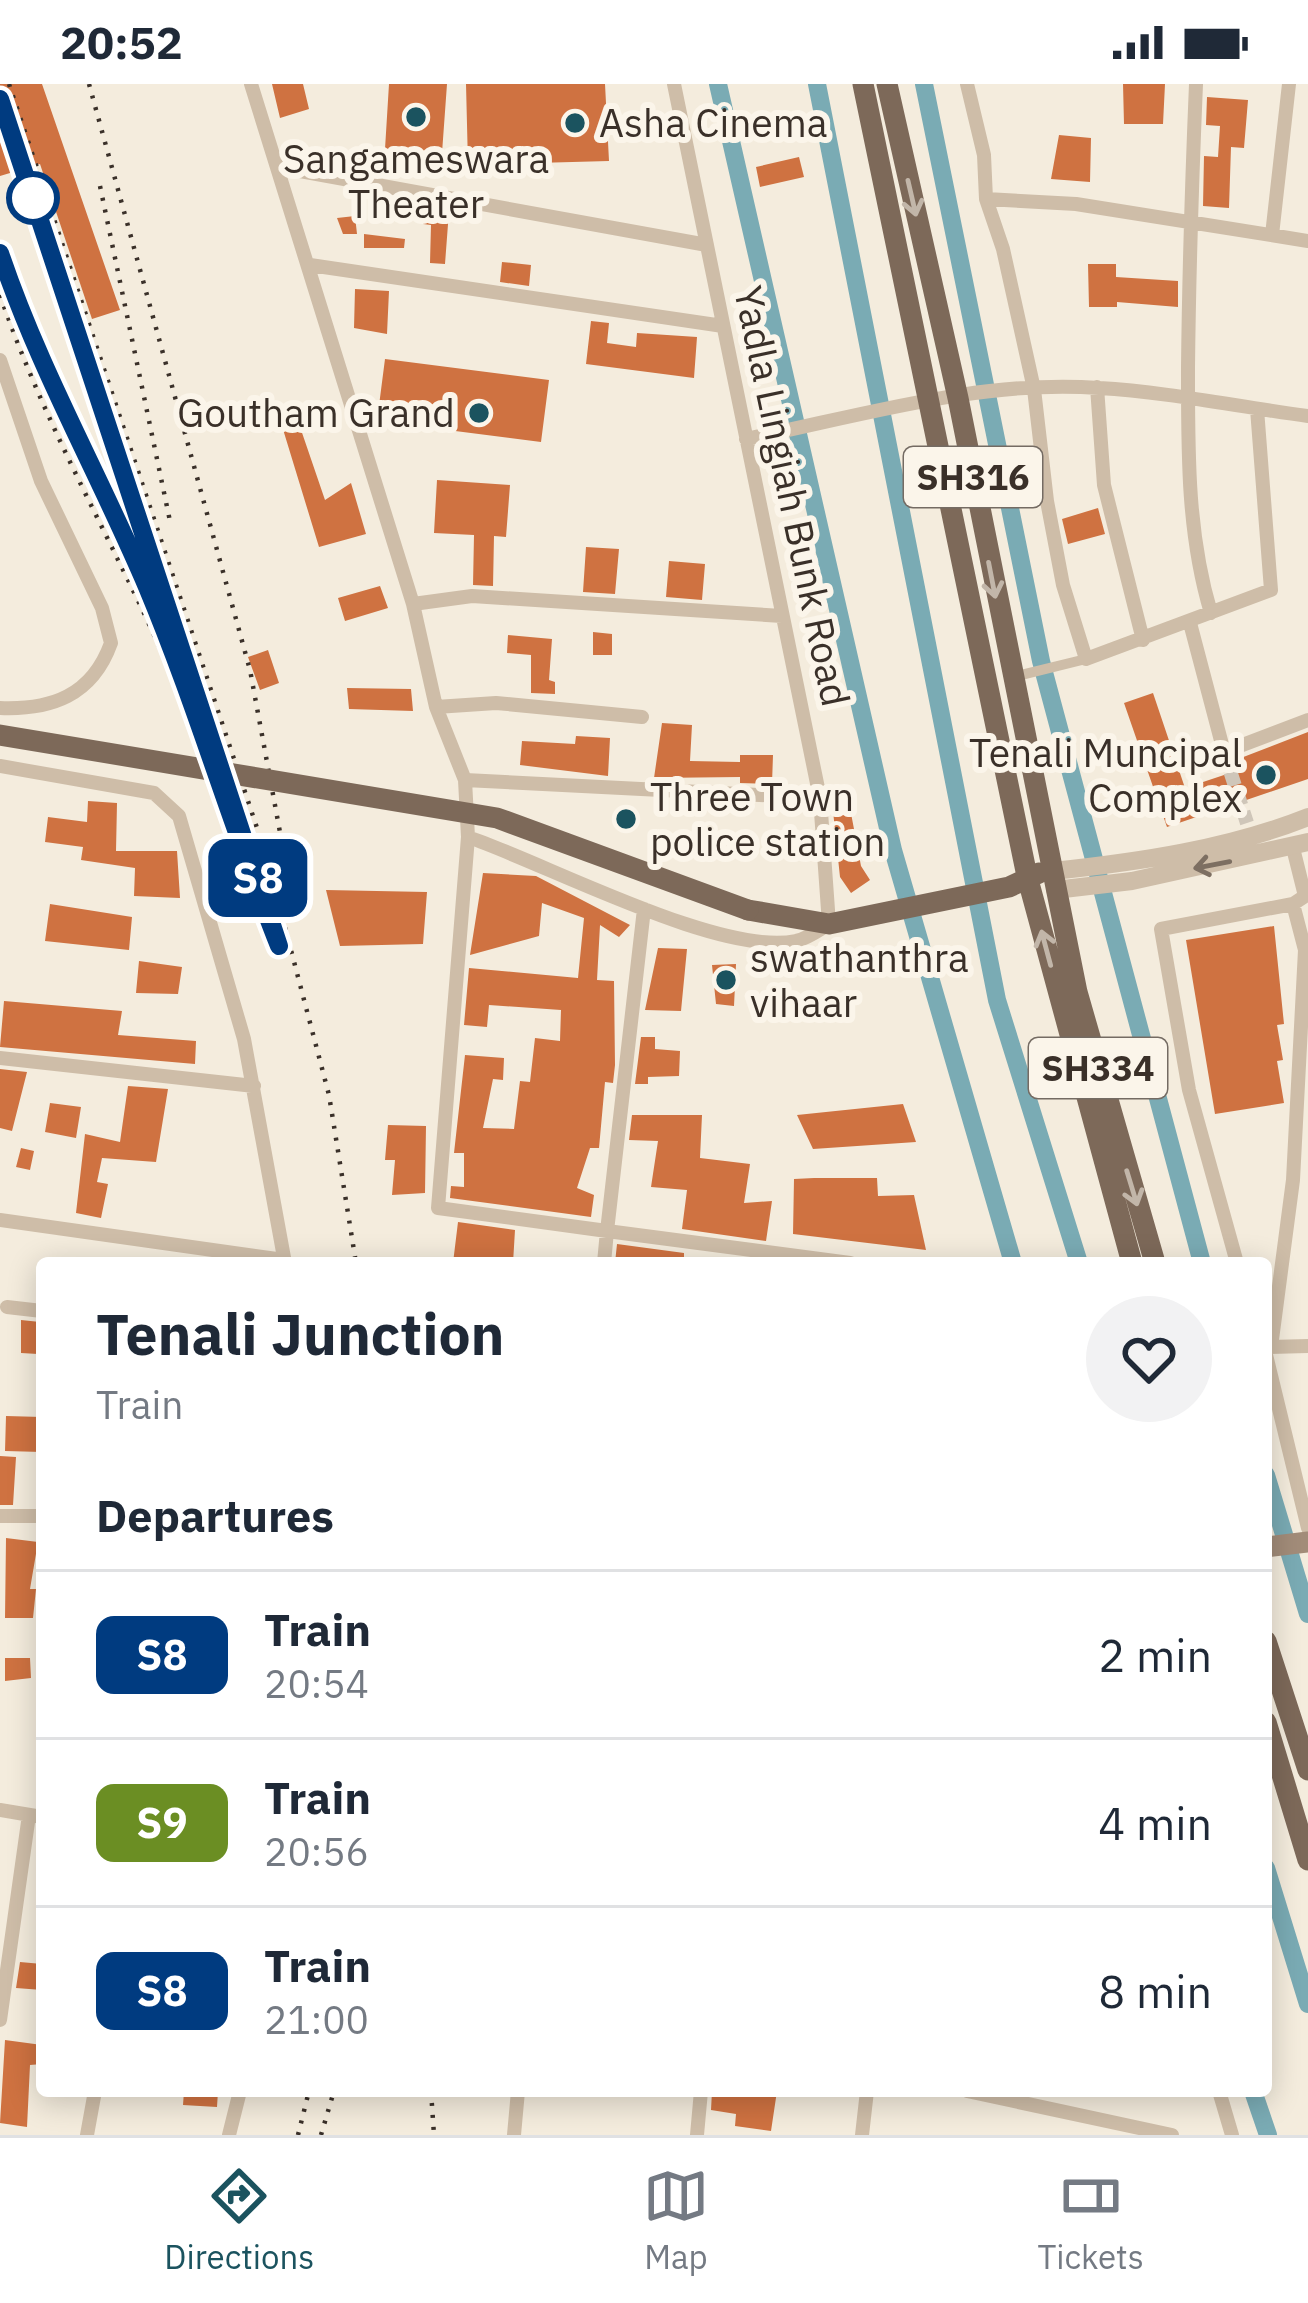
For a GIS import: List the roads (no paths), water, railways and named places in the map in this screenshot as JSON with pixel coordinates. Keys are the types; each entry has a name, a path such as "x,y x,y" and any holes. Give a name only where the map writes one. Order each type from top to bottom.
{"main road":[{"name":"SH316","path":"863,84 919,404 1023,886"},
{"name":"SH316","path":"887,84 966,397 1063,879"},
{"path":"0,735 497,818 748,910 829,924 1063,879"},
{"name":"SH334","path":"1063,879 1081,1042 1131,1257"},
{"name":"SH334","path":"1023,886 1153,1257"},
{"path":"1272,1546 1308,1542"},
{"path":"1272,1659 1308,1770"},
{"path":"1272,1742 1308,1860"}],"street":[{"path":"251,84 412,604 436,707 465,780 469,838 438,1208 771,1257"},
{"name":"Yadla Lingiah Bunk Road","path":"674,84 820,799 829,924"},
{"path":"967,84 984,155 986,199 1003,249 1047,501 1081,660"},
{"path":"1196,84 1188,399 1193,537 1211,613"},
{"path":"1272,235 1289,84"},
{"path":"278,166 706,245"},
{"path":"986,199 1047,200 1308,241"},
{"path":"310,266 723,326"},
{"path":"0,360 41,481 102,608 109,652 78,689 45,709 1,706"},
{"path":"746,439 966,397 1097,387 1308,416"},
{"path":"1097,387 1104,485 1143,640"},
{"path":"1021,675 1143,640 1270,590 1259,490 1257,409"},
{"path":"412,604 472,596 782,616"},
{"path":"1190,623 1224,752 1308,720"},
{"path":"436,707 496,703 642,717"},
{"path":"0,784 1,766 168,799 179,816 254,1086 283,1257"},
{"path":"465,780 820,799"},
{"path":"1063,879 1128,872 1308,818"},
{"path":"469,838 537,861 644,909 751,943 798,941 829,924"},
{"path":"1235,1257 1189,1090 1161,929 1176,922 1270,912 1305,896 1300,845 1252,838"},
{"path":"1272,1323 1293,1180 1302,1054 1305,950 1294,904"},
{"path":"605,1257 644,909"},
{"path":"0,1058 254,1086"},
{"path":"0,1220 250,1257"},
{"path":"7,1307 36,1310"},
{"path":"1272,1350 1308,1346"},
{"path":"1272,1368 1308,1528"},
{"path":"0,1516 36,1516"},
{"path":"0,1810 36,1816 0,2020"},
{"path":"88,2135 93,2097"},
{"path":"230,2135 239,2097"},
{"path":"514,2135 517,2097"},
{"path":"697,2135 700,2097"},
{"path":"862,2135 866,2097"},
{"path":"995,2097 1172,2135"},
{"path":"1221,2097 1232,2135"}],"waterway":[{"path":"718,84 893,850 1011,1257"},
{"path":"817,84 997,1000 1077,1257"},
{"path":"924,84 1041,661 1200,1257"},
{"path":"1272,1495 1308,1614"},
{"path":"1272,1887 1308,2004"},
{"path":"1255,2097 1268,2135"}],"tunnel":[{"path":"1224,752 1247,823"}],"railway":[{"path":"9,84 266,855 329,1095 355,1257"},
{"path":"89,84 250,670 289,881"},
{"path":"100,186 171,526"},
{"path":"0,253 19,308"},
{"path":"0,295 44,405 168,666 272,928"},
{"path":"48,381 132,553"},
{"path":"298,2135 308,2097"},
{"path":"321,2135 332,2097"},
{"path":"431,2097 434,2135"}],"train":[{"name":"S8","path":"0,99 279,946 218,791 172,650 117,520 41,366 0,253"}],"place":[{"name":"Sangameswara Theater","path":"416,117"},
{"name":"Asha Cinema","path":"575,123"},
{"name":"Goutham Grand","path":"479,413"},
{"name":"Tenali Muncipal Complex","path":"1266,775"},
{"name":"Three Town police station","path":"626,819"},
{"name":"swathanthra vihaar","path":"726,980"}]}
